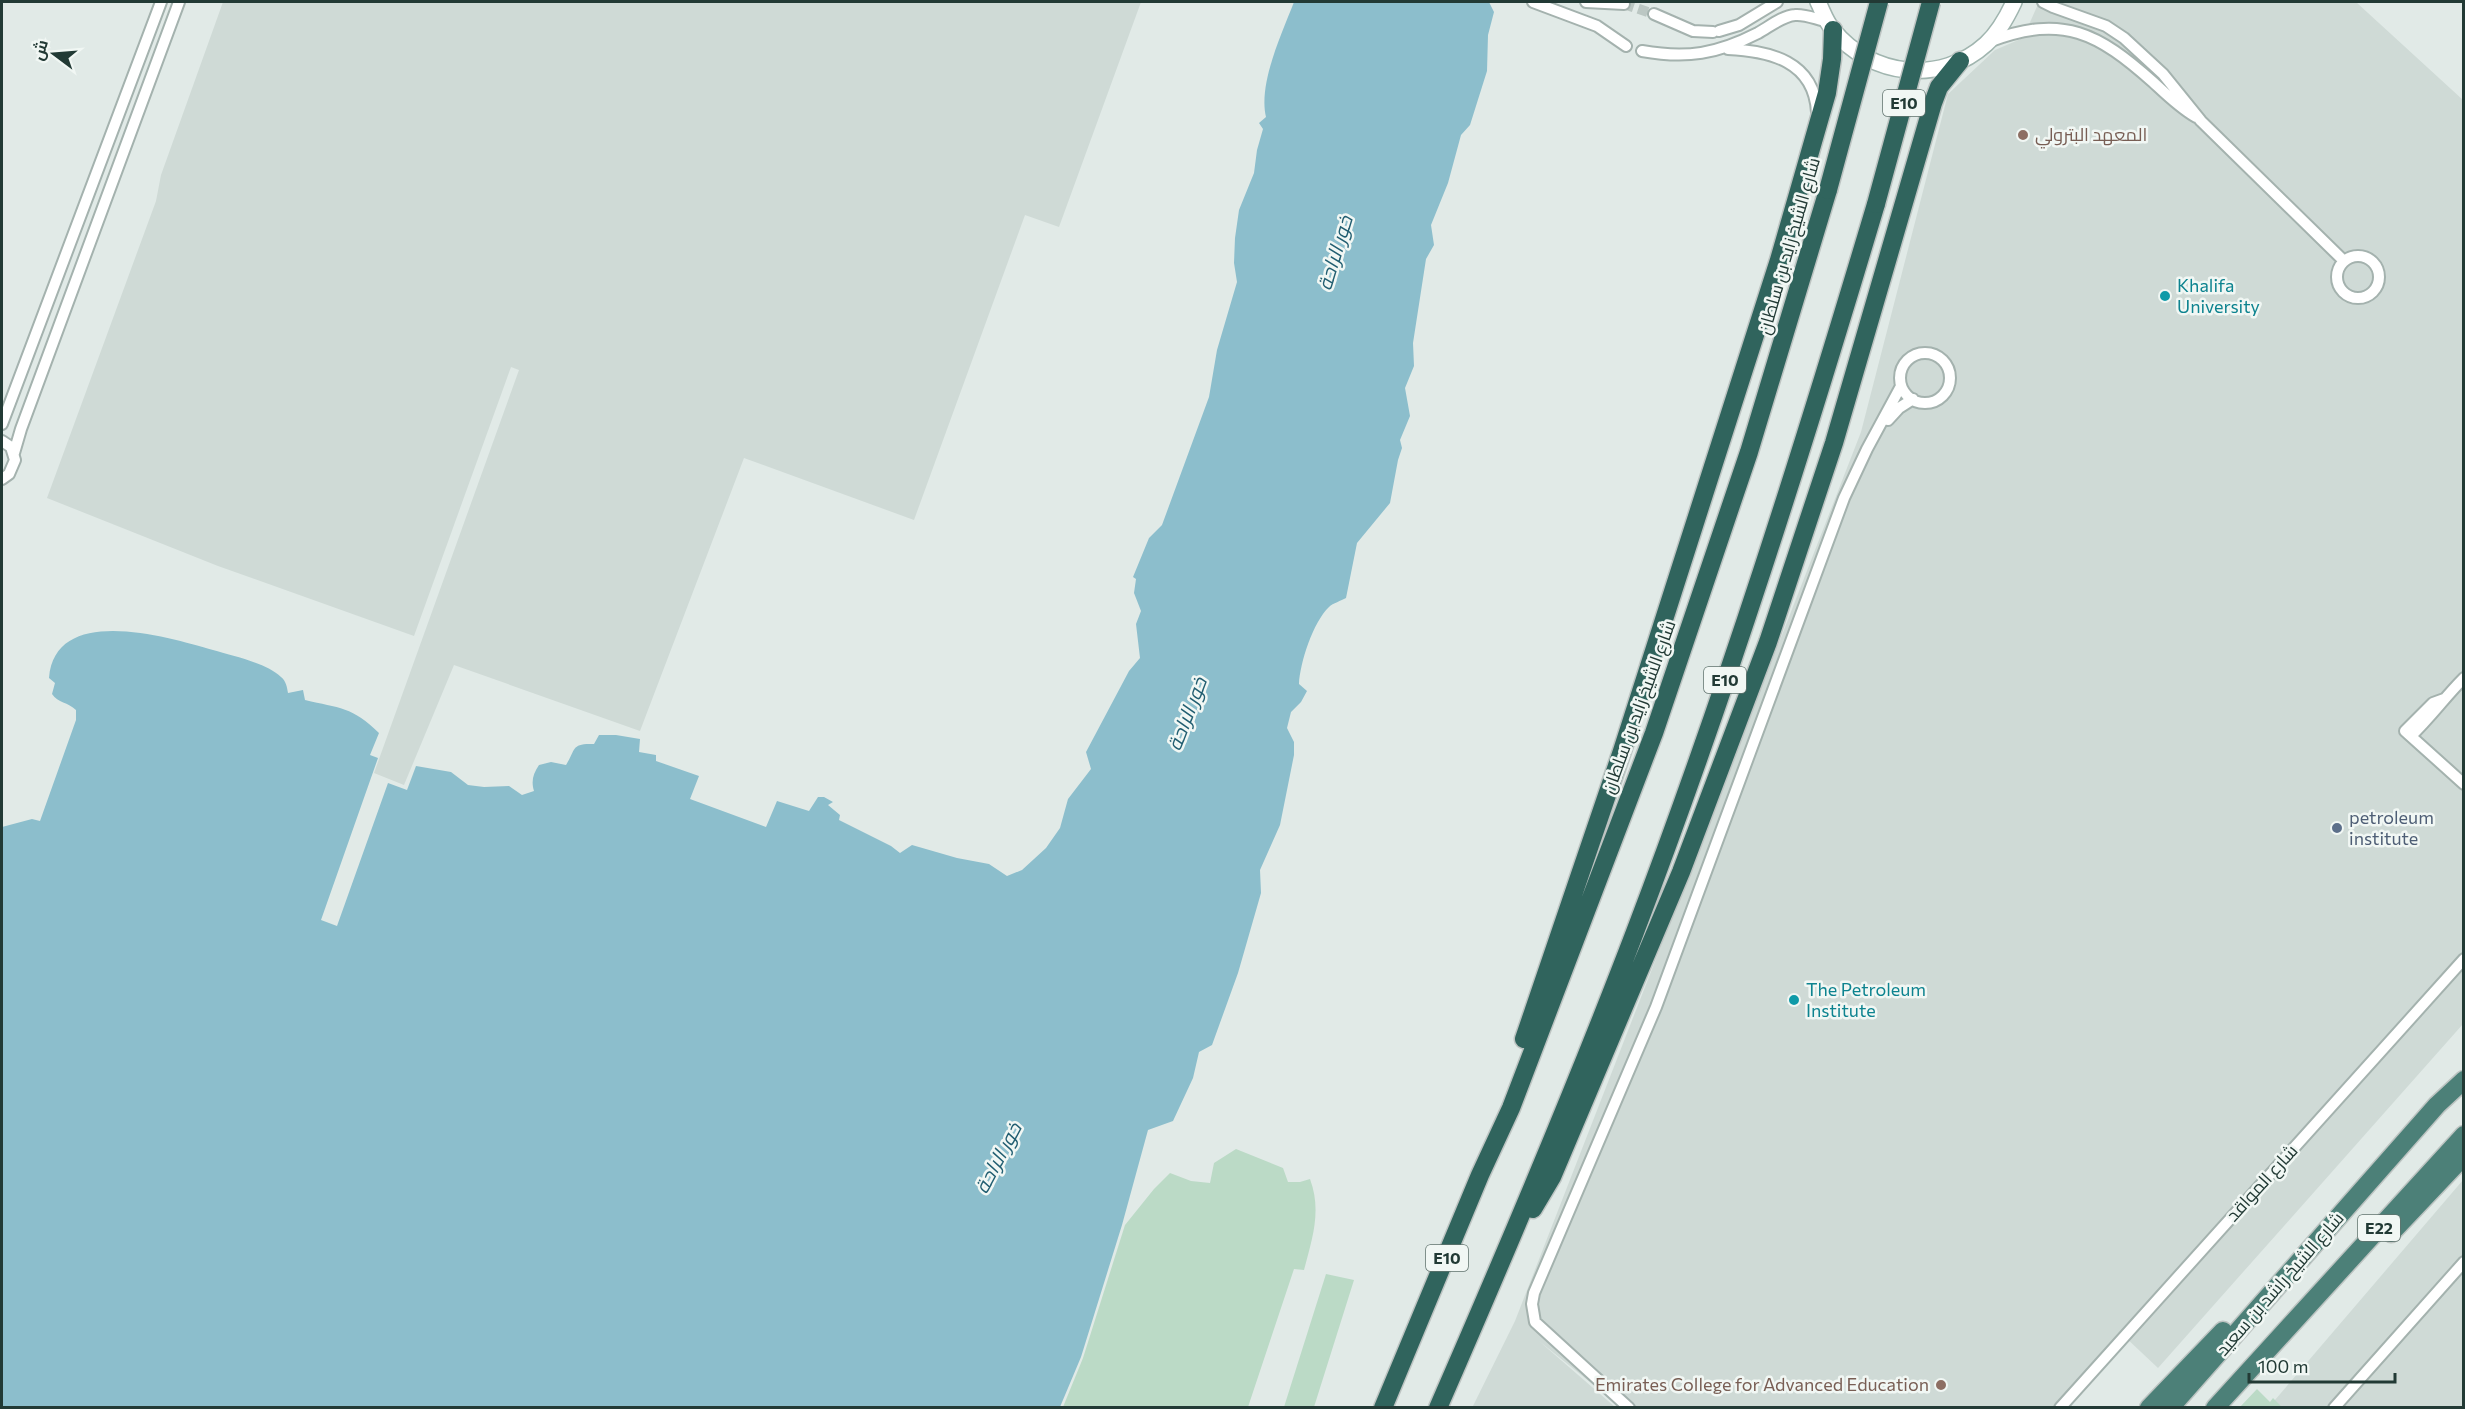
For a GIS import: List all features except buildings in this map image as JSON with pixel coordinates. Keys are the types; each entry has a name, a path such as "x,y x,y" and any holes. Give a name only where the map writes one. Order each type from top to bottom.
{"highway":[{"name":"شارع الشيخ زايد بن سلطان","path":"1383,1407 1480,1175 1511,1108 1654,733 1749,452 1828,190 1879,2"},
{"name":"E10","path":"1438,1407 1516,1230 1635,931 1742,633 1876,204 1931,2"},
{"path":"1480,1175 1731,416 1812,147 1829,80 1830,25"},
{"path":"1516,1230 1530,1214 1552,1177 1682,872 1768,642 1834,443 1933,103 1940,87 1960,61"},
{"path":"2438,1105 2463,1068"},
{"name":"شارع الشيخ راشد بن سعيد","path":"2170,1407 2438,1105 2463,1080"},
{"name":"شارع الشيخ راشد بن سعيد","path":"2215,1407 2463,1135"},
{"path":"2295,1321 2343,1282 2463,1156"},
{"path":"2149,1407 2259,1295 2296,1266"}],"main road":[{"path":"1818,2 1830,25 1849,47 1868,60 1891,68 1926,70 1938,69 1960,61 1988,43 2004,22 2014,2"}],"street":[{"path":"2,424 161,2"},
{"path":"2,480 14,467 14,453 21,429 179,2"},
{"path":"1533,2 1597,26 1626,46"},
{"path":"1587,2 1624,4"},
{"path":"1654,14 1693,31 1716,32 1739,25 1777,2"},
{"path":"2043,2 2106,26 2124,38 2163,74 2201,121 2344,261"},
{"path":"1725,48 1768,28 1786,16 1796,14 1830,25"},
{"path":"1988,43 2027,29 2044,27 2061,28 2084,34 2106,44 2177,104 2201,121"},
{"path":"1642,51 1682,55 1725,48 1757,50 1774,55 1802,75 1816,103 1817,120 1812,147"},
{"path":"2359,255 2374,262 2380,279 2378,286 2370,295 2356,298 2343,292 2337,278 2337,271 2344,261 2359,255"},
{"path":"1930,353 1944,362 1950,379 1944,393 1930,402 1913,399 1905,393 1901,386 1900,372 1912,357 1930,353"},
{"path":"1629,1407 1549,1337 1541,1321 1534,1293 1656,1007 1844,498 1901,386"},
{"path":"1877,431 1899,408 1913,399"},
{"path":"2,441 11,447 14,453"},
{"path":"2463,678 2444,699 2433,703 2408,734 2463,784"},
{"name":"شارع المواقد","path":"2060,1407 2463,958"},
{"path":"2334,1407 2463,1262"}],"shaded area":[{"path":"223,2 1141,2 1059,227 1025,215 914,520 744,458 640,731 454,665 404,785 374,773 519,370 511,367 414,636 218,566 47,498 156,201 161,175"},
{"path":"2039,2 2356,2 2463,100 2463,1024 2158,1368 2124,1336 2060,1407 1621,1407 1539,1341 1615,1407 1472,1408 1515,1321 1861,432 1948,94 1995,50 2023,38"},
{"path":"2463,1180 2463,1407 2269,1407"}],"green space":[{"path":"1236,1149 1283,1168 1288,1182 1310,1179 1315,1202 1314,1225 1304,1270 1294,1269 1248,1407 1063,1407 1083,1358 1125,1225 1170,1173 1191,1181 1210,1183 1214,1163"},
{"path":"1326,1274 1354,1280 1314,1407 1284,1407"},
{"path":"2257,1389 2270,1402 2273,1398 2282,1407 2240,1407"}],"water":[{"name":"خور الراحة","path":"1294,2 1489,2 1494,12 1488,35 1487,71 1470,125 1461,135 1448,183 1431,225 1434,245 1426,259 1413,343 1414,366 1405,388 1410,416 1400,440 1402,448 1390,503 1357,543 1346,598 1331,606 1323,614 1308,643 1299,684 1307,691 1301,702 1291,712 1287,728 1294,742 1294,755 1280,825 1260,870 1261,893 1238,973 1212,1045 1199,1052 1193,1078 1173,1121 1148,1130 1122,1225 1081,1357 1060,1407 2,1407 2,827 32,819 40,821 76,720 76,710 52,694 55,683 49,678 56,655 71,640 92,633 116,631 169,638 259,664 283,679 288,693 303,690 305,700 345,710 370,724 379,733 370,755 378,758 321,920 337,926 388,783 407,790 416,766 451,772 468,785 509,786 522,795 534,791 533,778 539,765 551,762 566,765 575,748 594,744 599,735 640,739 639,752 656,755 656,761 699,776 690,799 766,827 777,801 809,811 818,797 824,797 833,802 828,805 840,815 839,820 891,846 900,853 912,845 957,858 989,864 1007,876 1022,870 1046,848 1060,828 1068,799 1091,769 1086,752 1129,671 1140,658 1136,624 1141,611 1134,593 1136,579 1133,577 1149,538 1162,525 1209,397 1217,350 1237,282 1234,263 1239,210 1254,173 1263,129 1259,123 1266,117 1264,104 1268,74"}],"tunnel":[{"path":"1624,4 1654,14"}],"place":[{"name":"المعهد البترولي","path":"2023,135"},
{"name":"Khalifa University","path":"2165,296"},
{"name":"petroleum institute","path":"2337,828"},
{"name":"The Petroleum Institute","path":"1794,1000"},
{"name":"Emirates College for Advanced Education","path":"1941,1385"}]}
